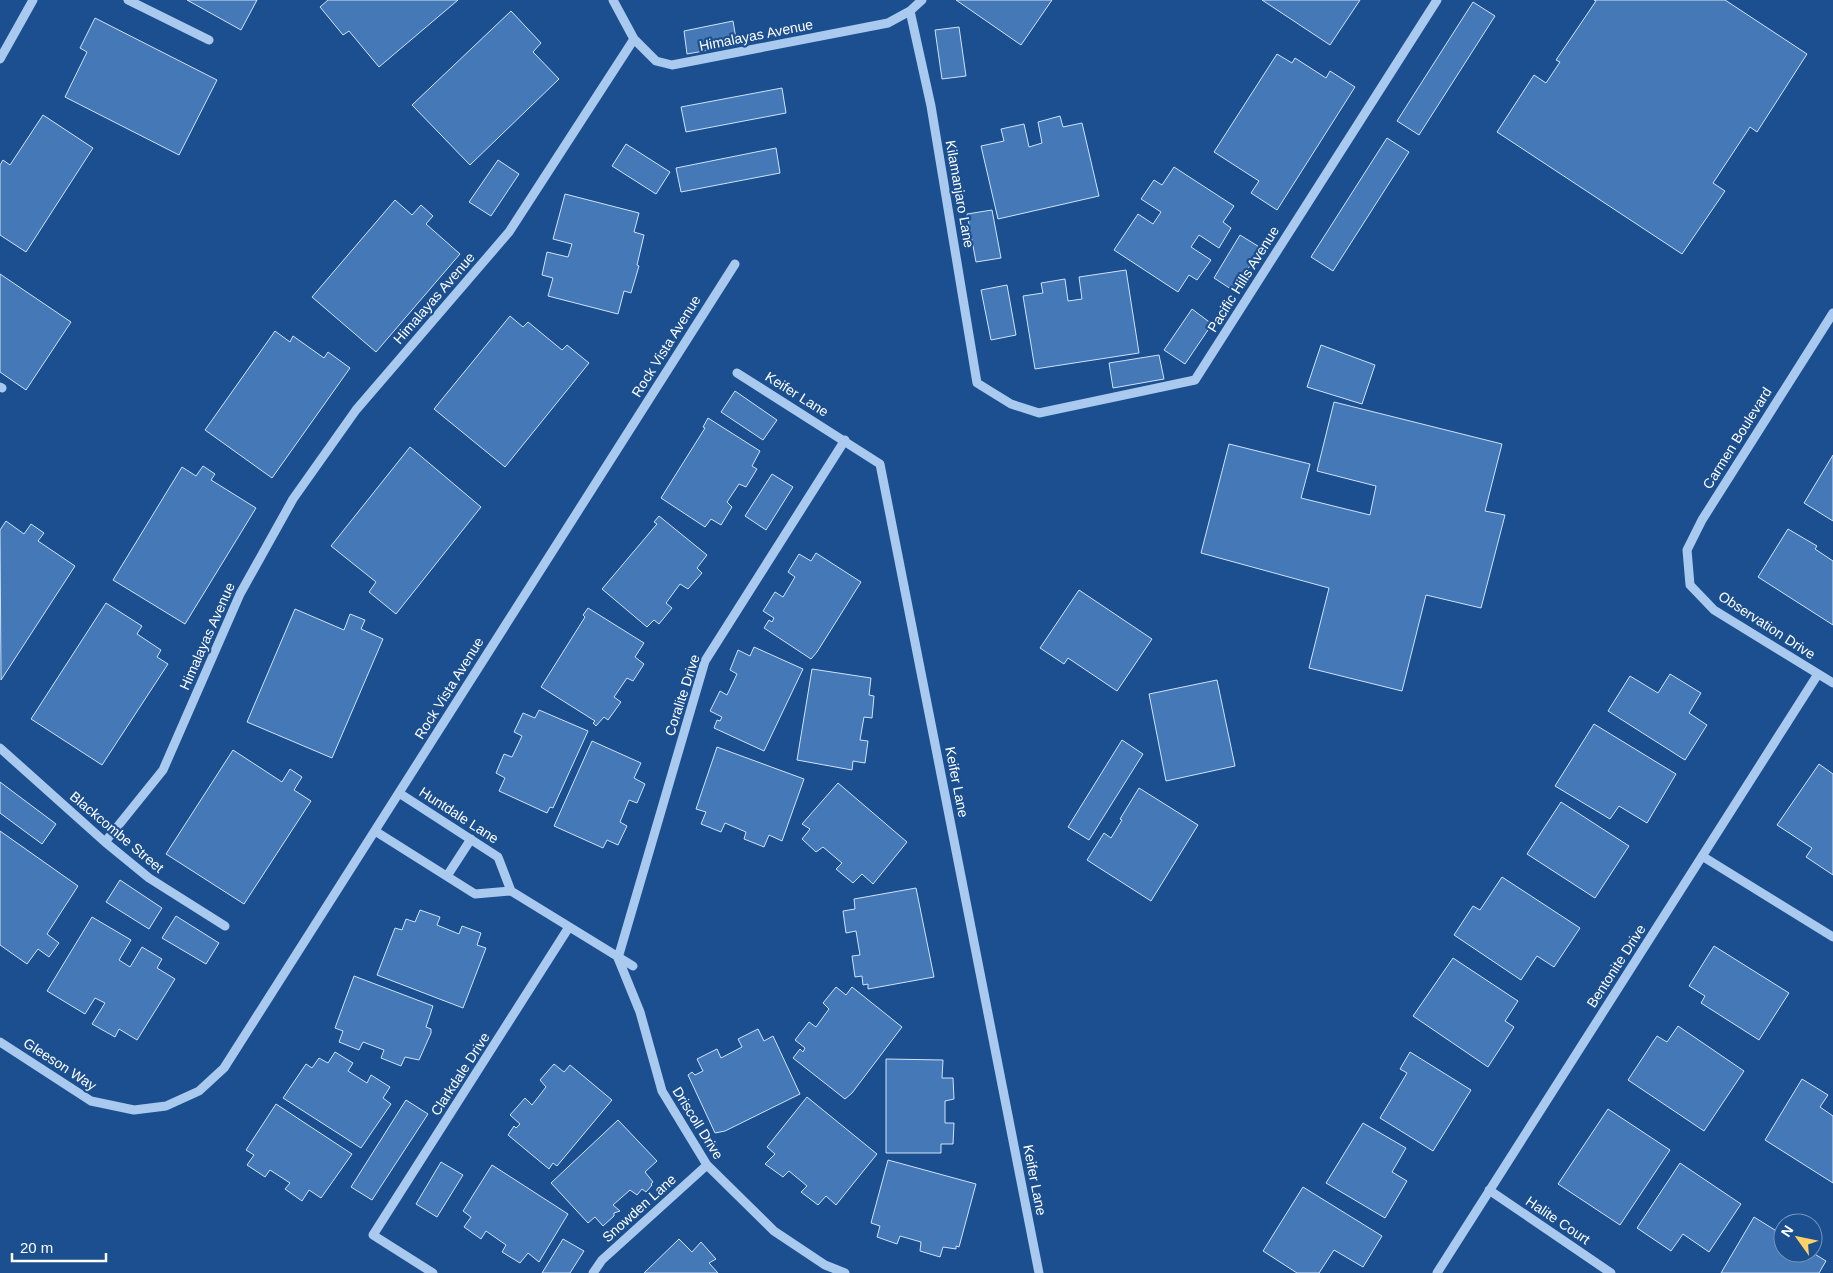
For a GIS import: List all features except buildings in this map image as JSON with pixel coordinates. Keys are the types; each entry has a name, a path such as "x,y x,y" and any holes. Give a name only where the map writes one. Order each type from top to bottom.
{"street":[{"path":"0,59 33,0"},
{"path":"128,0 209,40"},
{"path":"613,0 634,39"},
{"name":"Himalayas Avenue","path":"105,842 163,770 240,594 293,499 356,410 509,232 634,39 656,61 672,65 888,22 910,11 922,0"},
{"name":"Pacific Hills Avenue","path":"977,383 1011,404 1039,413 1195,380 1437,0"},
{"name":"Kilamanjaro Lane","path":"910,11 931,106 977,383"},
{"name":"Rock Vista Avenue","path":"166,1106 199,1091 224,1068 735,264"},
{"name":"Carmen Boulevard","path":"1690,585 1687,550 1702,520 1833,313"},
{"name":"Keifer Lane","path":"737,373 880,464 1039,1273"},
{"name":"Coralite Drive","path":"618,958 705,661 845,440"},
{"name":"Observation Drive","path":"1690,585 1714,610 1833,684"},
{"name":"Bentonite Drive","path":"1437,1273 1818,674"},
{"name":"Blackcombe Street","path":"0,748 105,842 149,878 225,926"},
{"name":"Huntdale Lane","path":"399,793 498,857 511,891"},
{"path":"375,831 475,894 511,891 632,966"},
{"path":"447,876 471,839"},
{"path":"1702,856 1833,937"},
{"name":"Clarkdale Drive","path":"433,1273 373,1235 569,927"},
{"name":"Driscoll Drive","path":"618,958 640,1012 662,1091 707,1165 774,1231 825,1265 844,1273"},
{"name":"Gleeson Way","path":"0,1042 92,1101 134,1110 166,1106"},
{"name":"Snowden Lane","path":"593,1273 602,1260 707,1165"},
{"name":"Halite Court","path":"1489,1190 1611,1273"}]}
